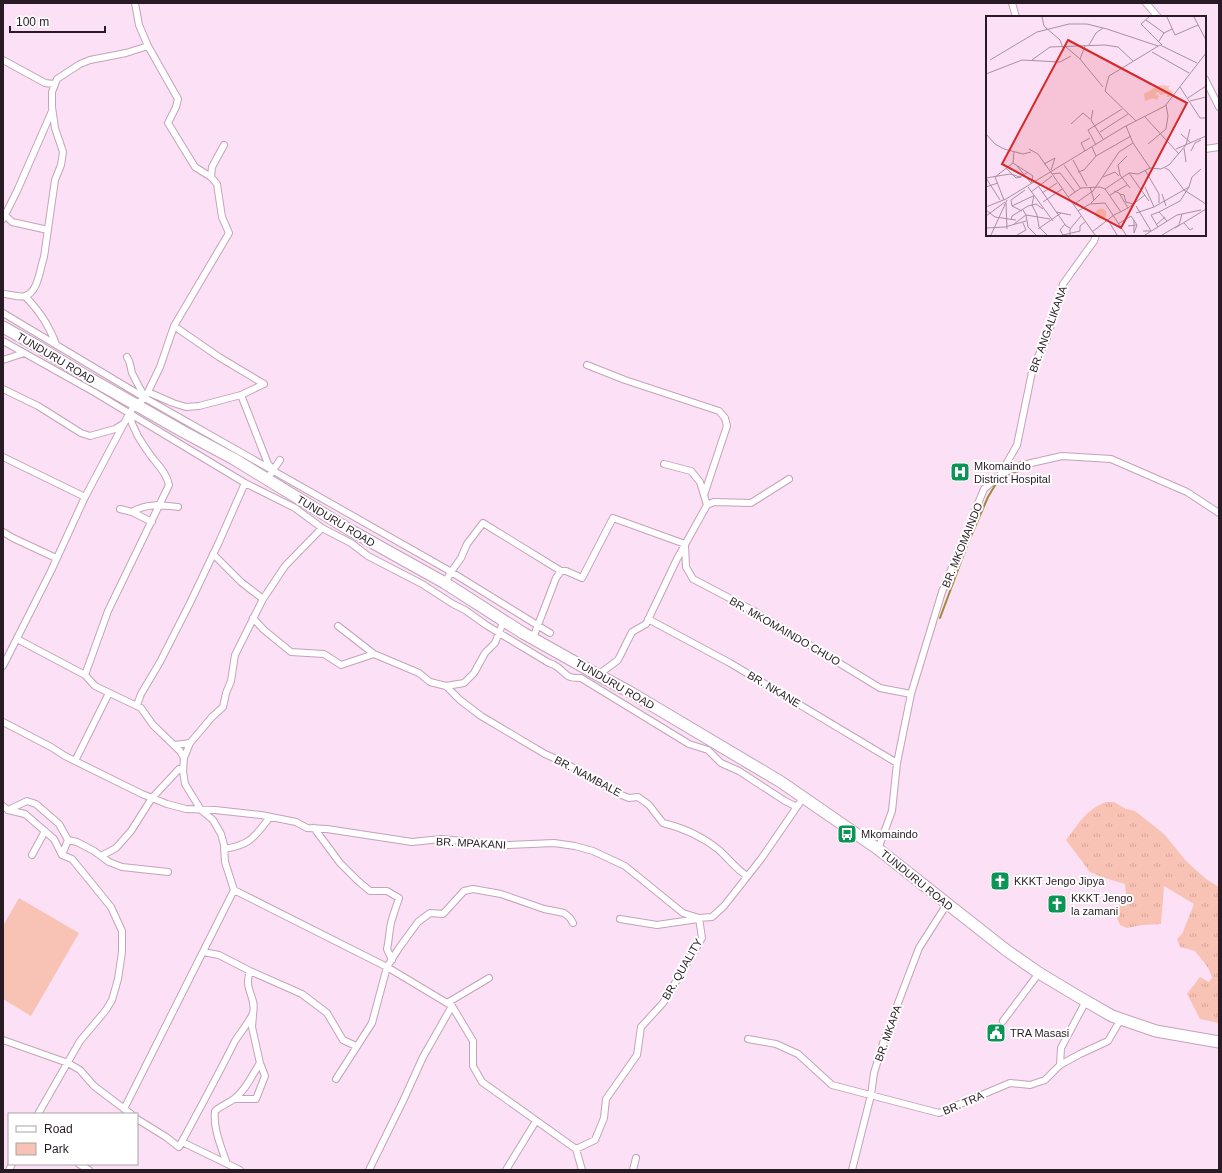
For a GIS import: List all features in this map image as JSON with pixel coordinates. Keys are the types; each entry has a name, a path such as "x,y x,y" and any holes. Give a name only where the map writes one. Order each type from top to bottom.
{"highway":[{"name":"TUNDURU ROAD","path":"3,327 35,345 132,409 270,474 350,530 445,583 532,638 628,691 781,782 800,802 878,849 1006,950 1039,973 1086,1001 1112,1016 1156,1031 1219,1042"}],"street":[{"path":"3,666 51,571 85,497 123,424 132,409 147,395 160,367 174,326 229,233 222,217 217,184 211,177 195,167 168,123 174,112 178,99 148,46 139,25 135,3"},
{"path":"1012,3 1016,16"},
{"path":"1146,3 1156,16"},
{"path":"25,296 37,283 44,257 55,180 61,165 63,152 55,128 52,110 52,92 54,84 57,79 69,70 90,60 126,53 148,46"},
{"path":"3,60 45,84 54,84"},
{"path":"1206,81 1219,107"},
{"path":"48,230 12,222 3,215 17,191 52,110"},
{"path":"211,177 212,167 224,145"},
{"path":"1206,148 1219,147"},
{"name":"BR. ANGALIKANA","path":"1000,475 1017,445 1033,366 1047,338 1063,284 1094,241 1096,236"},
{"path":"3,294 25,296 41,314 50,328 56,344"},
{"path":"3,313 147,395 270,474 451,572 550,633"},
{"path":"127,357 135,380 147,395 186,407 199,406 241,395 264,384 220,358 174,326"},
{"path":"3,341 94,392 132,409 245,483 295,508 322,528 351,543 368,556 384,562 422,584 465,610 486,625 556,666 569,677 581,678 689,744 708,750 721,763 740,772 785,801 800,802"},
{"path":"3,360 24,353"},
{"path":"587,365 625,380 718,411 725,418 727,426 704,495"},
{"path":"3,388 90,436 115,429 123,424"},
{"path":"241,395 268,464 270,474"},
{"path":"85,675 108,611 169,484 168,480 139,438 132,425 132,409"},
{"name":"BR. MKOMAINDO","path":"878,849 892,811 897,763 911,694 945,584 984,489 1000,475 1018,466 1062,456 1111,459 1187,492 1219,512"},
{"path":"3,457 85,497"},
{"path":"270,474 280,460"},
{"path":"664,464 691,471 700,482 707,505"},
{"path":"598,675 618,660 632,632 646,624 677,559 707,505 714,502 751,503 789,479"},
{"path":"137,705 141,694 160,662 186,610 245,483"},
{"path":"132,512 145,506 160,505 178,508"},
{"path":"120,509 132,512 152,522"},
{"path":"445,583 461,558 467,544 483,523 561,571 566,571 582,578 613,518 686,544"},
{"path":"124,1109 234,890 226,862 221,834 213,820 201,810 185,784 183,769 184,758 190,743 212,717 223,707 226,693 231,681 235,655 263,599 285,566 322,528"},
{"path":"3,532 56,558"},
{"name":"BR. MKOMAINDO CHUO","path":"686,544 686,567 693,579 754,611 880,688 911,694"},
{"path":"213,554 241,582 263,599"},
{"path":"532,638 561,571"},
{"path":"253,618 264,630 291,652 324,654 341,665 374,654"},
{"name":"BR. NKANE","path":"648,619 730,664 897,763"},
{"path":"338,626 374,654 419,672 430,682 446,686 464,683 474,673 486,652 495,643 504,620"},
{"path":"17,639 85,675 95,686 137,705 141,708 153,725 180,750 184,758"},
{"name":"BR. NAMBALE","path":"446,686 460,700 481,716 545,754 565,763 619,794 629,798 638,797 650,804 663,823 679,826 693,833 719,850 739,871 747,876"},
{"path":"75,761 109,693"},
{"name":"BR. MPAKANI","path":"3,722 75,761 152,798 186,809 215,810 270,816 296,822 307,828 412,842 441,839 508,845 554,844 575,846 603,855 625,866 683,913 700,918"},
{"path":"175,745 190,743"},
{"path":"101,856 116,848 131,831 152,798 179,769 183,769"},
{"path":"6,808 27,801 36,804 60,824 68,840 62,855"},
{"path":"620,919 657,925 712,917 724,906 761,859 800,802"},
{"path":"6,808 25,814 54,840 62,855 72,860 111,907 122,931 122,952 112,1000 106,1010 80,1042 39,1113"},
{"path":"224,849 239,847 254,837 270,816"},
{"path":"314,828 340,863 370,891 387,891 399,898 394,910 390,940 387,949 392,960"},
{"path":"32,855 45,831"},
{"path":"68,840 77,842 94,850 109,862 122,868 168,872"},
{"path":"336,1079 372,1023 387,967 418,922 430,913 443,914 464,891 473,889 500,894 544,909 564,913 573,923"},
{"path":"234,890 387,967 449,1005 473,1041 472,1066 482,1082 576,1149 582,1170"},
{"name":"BR. MKAPA","path":"852,1170 871,1095 874,1073 884,1040 919,948 947,904"},
{"name":"BR. QUALITY","path":"576,1149 595,1140 604,1118 606,1099 637,1055 641,1027 663,1003 702,938 700,918"},
{"path":"203,952 219,955 250,971 302,994 327,1013 342,1040 356,1046"},
{"path":"227,1164 216,1130 214,1118 215,1110 223,1104 235,1099 256,1099 265,1076 260,1063 252,1027 254,1006 253,999 248,989 247,978 250,971"},
{"path":"1003,1021 1039,973"},
{"path":"369,1170 449,1005 489,978"},
{"path":"1060,1065 1061,1048 1086,1001"},
{"path":"138,1120 166,1137 179,1148 240,1034 253,1014"},
{"name":"BR. TRA","path":"748,1039 776,1044 798,1054 832,1084 939,1113 1010,1083 1030,1085 1045,1080 1060,1065 1108,1041 1121,1019"},
{"path":"3,1040 68,1063 80,1070 94,1086 130,1113"},
{"path":"235,1099 249,1083 260,1063"},
{"path":"506,1170 536,1121"},
{"path":"182,1142 240,1170"},
{"path":"633,1170 636,1158"}],"green space":[{"path":"1106,802 1114,802 1126,809 1135,811 1164,834 1186,861 1206,879 1219,887 1219,1023 1200,1019 1187,994 1200,977 1209,982 1212,978 1207,966 1195,951 1180,947 1177,939 1182,934 1194,904 1164,886 1161,924 1142,925 1127,928 1120,925 1117,918 1120,904 1126,894 1125,884 1090,872 1066,840 1088,813"},
{"path":"19,898 79,933 31,1016 3,999 3,926"}],"waterway":[{"path":"940,618 968,543 988,497 997,482 1005,476 1026,468"}],"place":[{"name":"Mkomaindo District Hospital","path":"960,472"},
{"name":"Mkomaindo","path":"847,834"},
{"name":"KKKT Jengo Jipya","path":"1000,881"},
{"name":"KKKT Jengo la zamani","path":"1057,904"},
{"name":"TRA Masasi","path":"996,1033"}]}
